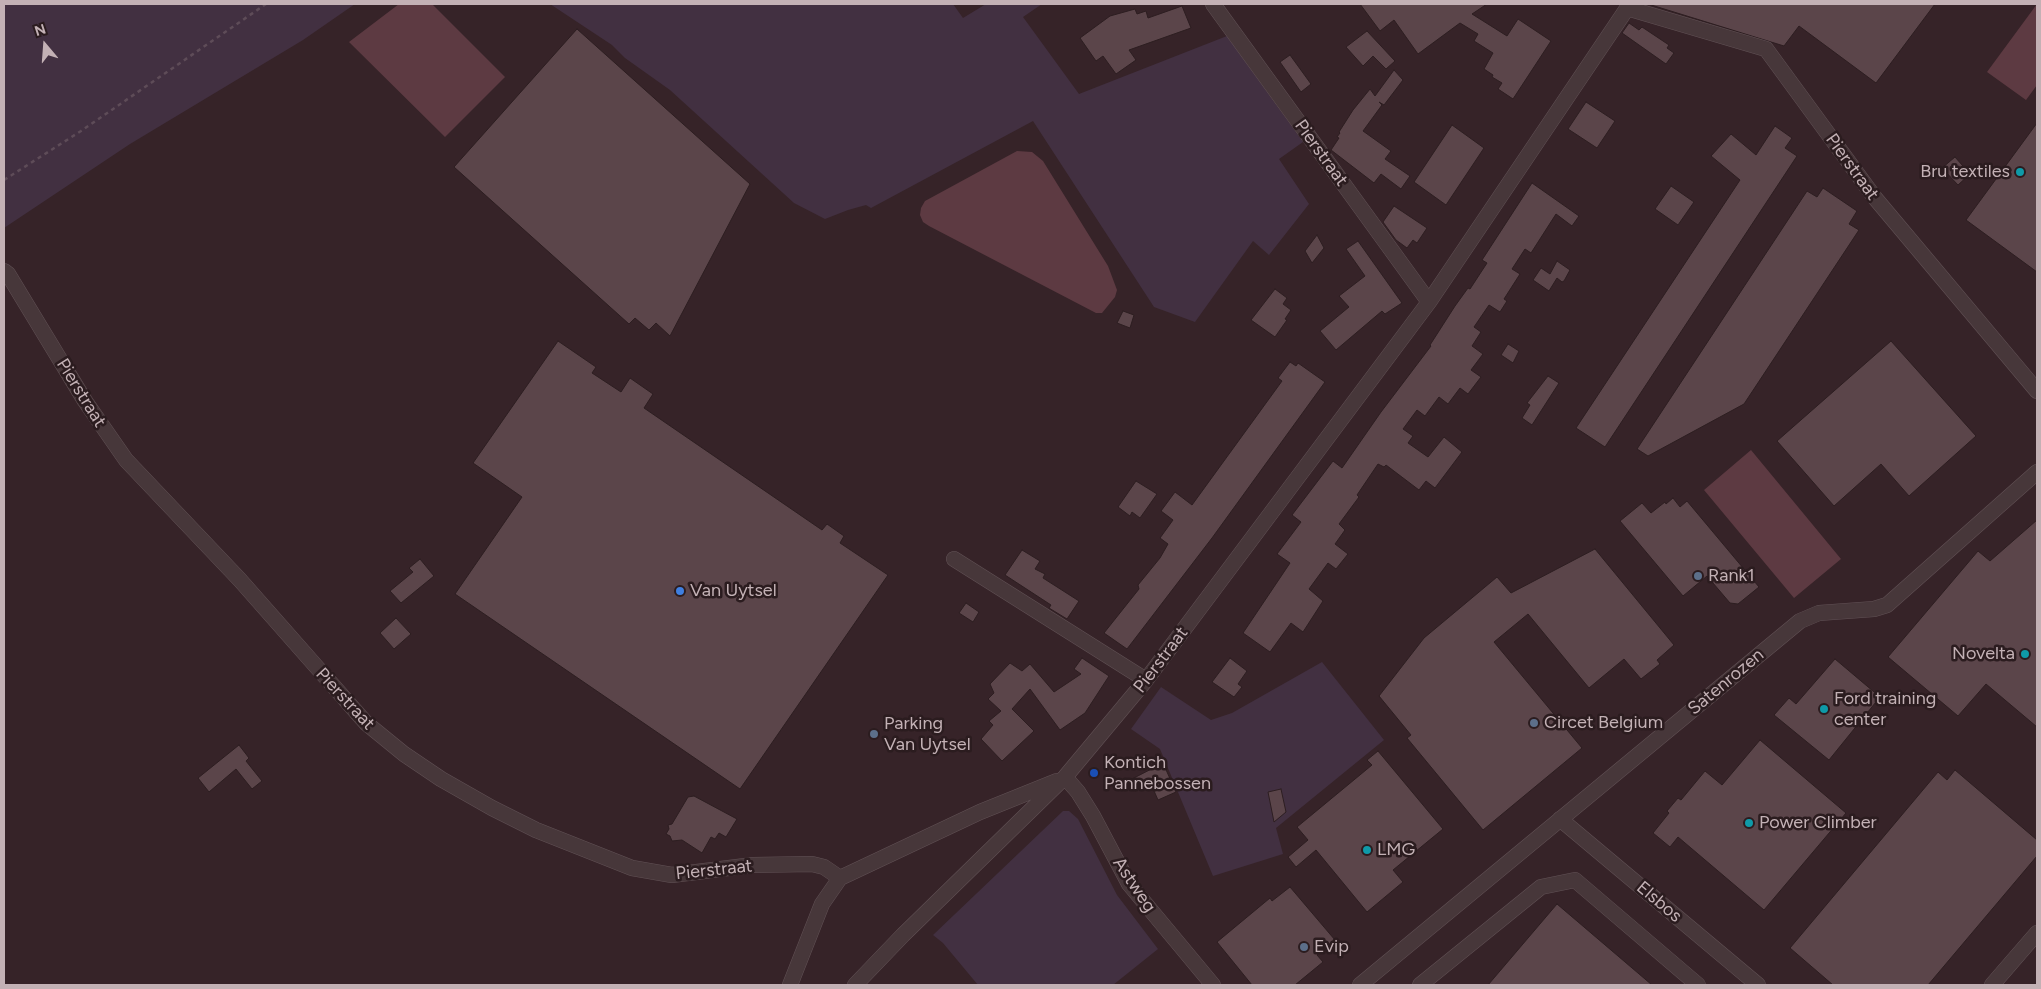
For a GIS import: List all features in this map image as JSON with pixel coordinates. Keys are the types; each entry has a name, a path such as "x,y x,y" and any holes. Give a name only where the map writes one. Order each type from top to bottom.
{"street":[{"name":"Pierstraat","path":"1213,4 1429,302"},
{"name":"Pierstraat","path":"855,985 910,928 1065,777 1146,680 1429,302 1629,6 1766,49 1874,198 2037,391"},
{"name":"Pierstraat","path":"4,271 8,274 90,409 126,460 240,580 366,723 404,754 441,779 536,830 632,868 672,875 753,865 812,864 824,867 840,878"},
{"name":"Satenrozen","path":"1360,985 1805,618 1819,613 1874,609 1894,601 2037,472"},
{"path":"954,559 1146,680"},
{"path":"790,985 822,904 840,878 980,812 1065,777"},
{"name":"Astweg","path":"1065,777 1078,792 1093,816 1129,884 1212,985"},
{"name":"Elsbos","path":"1560,819 1758,985"},
{"path":"1420,985 1541,887 1575,880 1698,985"},
{"path":"1992,985 2037,933"}],"path":[{"path":"4,178 81,131 266,4"}],"shaded area":[{"path":"4,4 355,4 303,40 130,144 4,228"},
{"path":"399,4 432,4 505,77 445,137 349,42"},
{"path":"550,4 953,4 963,18 986,4 1042,4 1023,17 1079,94 1227,36 1303,142 1279,159 1309,204 1269,255 1253,241 1195,322 1154,307 1033,121 871,208 866,205 825,219 794,203 670,90 625,58 612,45"},
{"path":"2037,4 2037,85 2026,100 1987,72"},
{"path":"1017,151 1032,152 1043,161 1108,266 1117,290 1115,297 1102,313 1096,313 923,222 920,215 925,201"},
{"path":"1751,450 1841,559 1794,598 1704,490"},
{"path":"1322,662 1384,740 1276,828 1283,854 1213,876 1160,749 1131,729 1161,687 1211,720 1232,713"},
{"path":"1063,811 1069,811 1078,819 1117,895 1158,949 1113,985 978,985 943,943 933,935"}],"building":[{"path":"1360,4 1487,4 1472,14 1507,36 1518,19 1551,41 1513,99 1498,89 1502,83 1484,69 1493,53 1474,41 1478,34 1460,23 1418,54 1394,20 1380,31"},
{"path":"1648,4 1935,4 1876,83 1799,26 1784,46"},
{"path":"1182,6 1191,28 1129,50 1136,60 1116,74 1103,56 1096,61 1080,38 1110,16 1135,9 1137,14 1146,11 1148,18"},
{"path":"1629,23 1639,30 1642,27 1669,45 1667,48 1674,53 1666,64 1622,33"},
{"path":"577,29 750,184 670,336 656,323 649,330 635,318 629,324 454,167"},
{"path":"1367,31 1395,61 1386,69 1373,56 1363,66 1346,47"},
{"path":"1290,55 1311,84 1301,92 1280,62"},
{"path":"1394,70 1403,80 1384,105 1379,102 1382,105 1363,131 1391,151 1385,159 1410,176 1401,189 1381,174 1374,183 1331,150 1339,138 1337,137 1339,132 1353,110 1370,89 1375,96"},
{"path":"1586,102 1615,121 1597,148 1568,129"},
{"name":"Bru textiles","path":"2037,123 2037,272 1966,220"},
{"path":"1452,125 1484,148 1446,205 1414,182"},
{"path":"1775,126 1792,138 1785,148 1797,156 1605,447 1576,428 1740,180 1711,156 1731,134 1756,155"},
{"path":"1955,157 1970,174 1958,185 1942,168"},
{"path":"1532,183 1579,216 1572,226 1556,214 1531,253 1525,249 1512,269 1520,274 1504,299 1507,301 1500,312 1489,305 1474,327 1481,332 1472,346 1483,354 1471,370 1481,377 1468,394 1460,388 1448,404 1439,397 1425,416 1417,410 1403,429 1413,436 1408,443 1428,457 1444,437 1462,452 1435,488 1426,481 1419,490 1386,465 1384,467 1378,464 1357,495 1359,497 1339,524 1345,530 1335,544 1348,554 1336,569 1328,563 1309,589 1323,601 1303,632 1291,623 1270,652 1243,633 1290,563 1277,554 1301,522 1292,515 1333,461 1342,468 1431,346 1455,306 1468,288 1470,289 1487,263 1482,260"},
{"path":"1671,186 1694,202 1678,225 1655,209"},
{"path":"1823,188 1857,211 1849,224 1859,230 1744,404 1648,456 1637,449 1807,191 1817,197"},
{"path":"1394,206 1427,228 1417,243 1413,240 1407,248 1396,240 1383,222"},
{"path":"1317,235 1324,248 1312,263 1305,251"},
{"path":"1358,241 1402,303 1385,314 1382,311 1336,350 1320,331 1349,307 1339,296 1365,276 1346,249"},
{"path":"1557,261 1570,270 1564,281 1562,282 1557,278 1549,291 1533,280 1541,268 1550,274"},
{"path":"1275,289 1287,298 1283,304 1291,310 1285,319 1287,320 1275,337 1251,320"},
{"path":"1123,311 1134,315 1130,328 1117,323"},
{"name":"Van Uytsel","path":"558,341 596,367 592,373 621,392 630,378 653,394 644,408 822,530 827,524 844,536 840,543 888,575 740,789 455,594 522,497 473,463"},
{"path":"1891,341 1976,436 1909,496 1881,464 1834,506 1777,441"},
{"path":"1508,344 1519,351 1513,363 1501,355"},
{"path":"1290,362 1296,366 1298,363 1325,382 1212,538 1127,649 1104,633 1139,589 1138,585 1160,558 1168,544 1160,538 1173,520 1161,511 1175,492 1192,505 1282,381 1278,378"},
{"path":"1548,376 1559,383 1532,425 1522,418 1530,405 1527,403"},
{"path":"1136,481 1157,494 1140,518 1132,512 1130,516 1118,507"},
{"path":"1673,498 1680,507 1687,501 1759,587 1738,604 1730,603 1707,576 1683,596 1620,521 1642,503 1651,513"},
{"path":"2037,520 2037,727 1986,684 1958,716 1888,657 1978,551 1990,561"},
{"path":"1595,549 1674,645 1657,660 1660,664 1641,679 1624,659 1589,688 1528,614 1494,642 1582,748 1483,830 1407,738 1411,735 1379,696 1424,638 1497,577 1511,593"},
{"path":"1022,550 1040,561 1035,569 1045,574 1043,578 1079,601 1067,619 1049,608 1051,605 1005,575"},
{"path":"420,559 434,576 401,603 390,591 413,572 409,568"},
{"path":"966,603 979,612 973,622 959,613"},
{"path":"396,618 411,634 394,649 380,633"},
{"path":"1082,658 1109,676 1085,713 1060,730 1030,689 1012,709 1034,731 1002,761 981,739 993,725 989,721 1001,711 988,699 994,693 990,684 1010,663 1022,671 1030,664 1054,692 1081,674 1074,669"},
{"path":"1230,658 1247,671 1238,684 1242,687 1234,697 1212,682"},
{"name":"Ford training center","path":"1835,659 1880,697 1829,760 1774,715 1789,698 1796,704"},
{"name":"Power Climber","path":"1760,740 1846,813 1764,910 1678,837 1670,847 1653,833 1669,813 1667,811 1678,798 1681,800 1705,771 1722,785"},
{"path":"239,745 249,758 246,761 262,781 252,789 236,769 209,792 198,778"},
{"name":"LMG","path":"1378,751 1443,829 1393,870 1403,882 1367,912 1316,850 1296,867 1288,857 1308,840 1297,827 1372,765 1367,760"},
{"path":"1163,763 1176,792 1158,800 1151,784 1135,791 1130,780"},
{"path":"1955,770 2037,840 2037,856 1928,985 1833,985 1790,948 1938,772 1947,780"},
{"path":"1281,789 1286,812 1274,822 1268,792"},
{"path":"694,796 737,819 726,837 719,833 715,839 711,837 702,853 682,840 672,841 670,836 666,834 669,829 668,825 672,824 688,797"},
{"path":"1290,887 1335,940 1317,955 1323,962 1295,985 1252,985 1217,942 1270,898 1272,901"},
{"path":"1557,904 1652,985 1488,985"}],"place":[{"name":"Bru textiles","path":"2020,172"},
{"name":"Rank1","path":"1698,576"},
{"name":"Van Uytsel","path":"680,591"},
{"name":"Novelta","path":"2025,654"},
{"name":"Ford training center","path":"1824,709"},
{"name":"Circet Belgium","path":"1534,723"},
{"name":"Parking Van Uytsel","path":"874,734"},
{"name":"Kontich Pannebossen","path":"1094,773"},
{"name":"Power Climber","path":"1749,823"},
{"name":"LMG","path":"1367,850"},
{"name":"Evip","path":"1304,947"}]}
